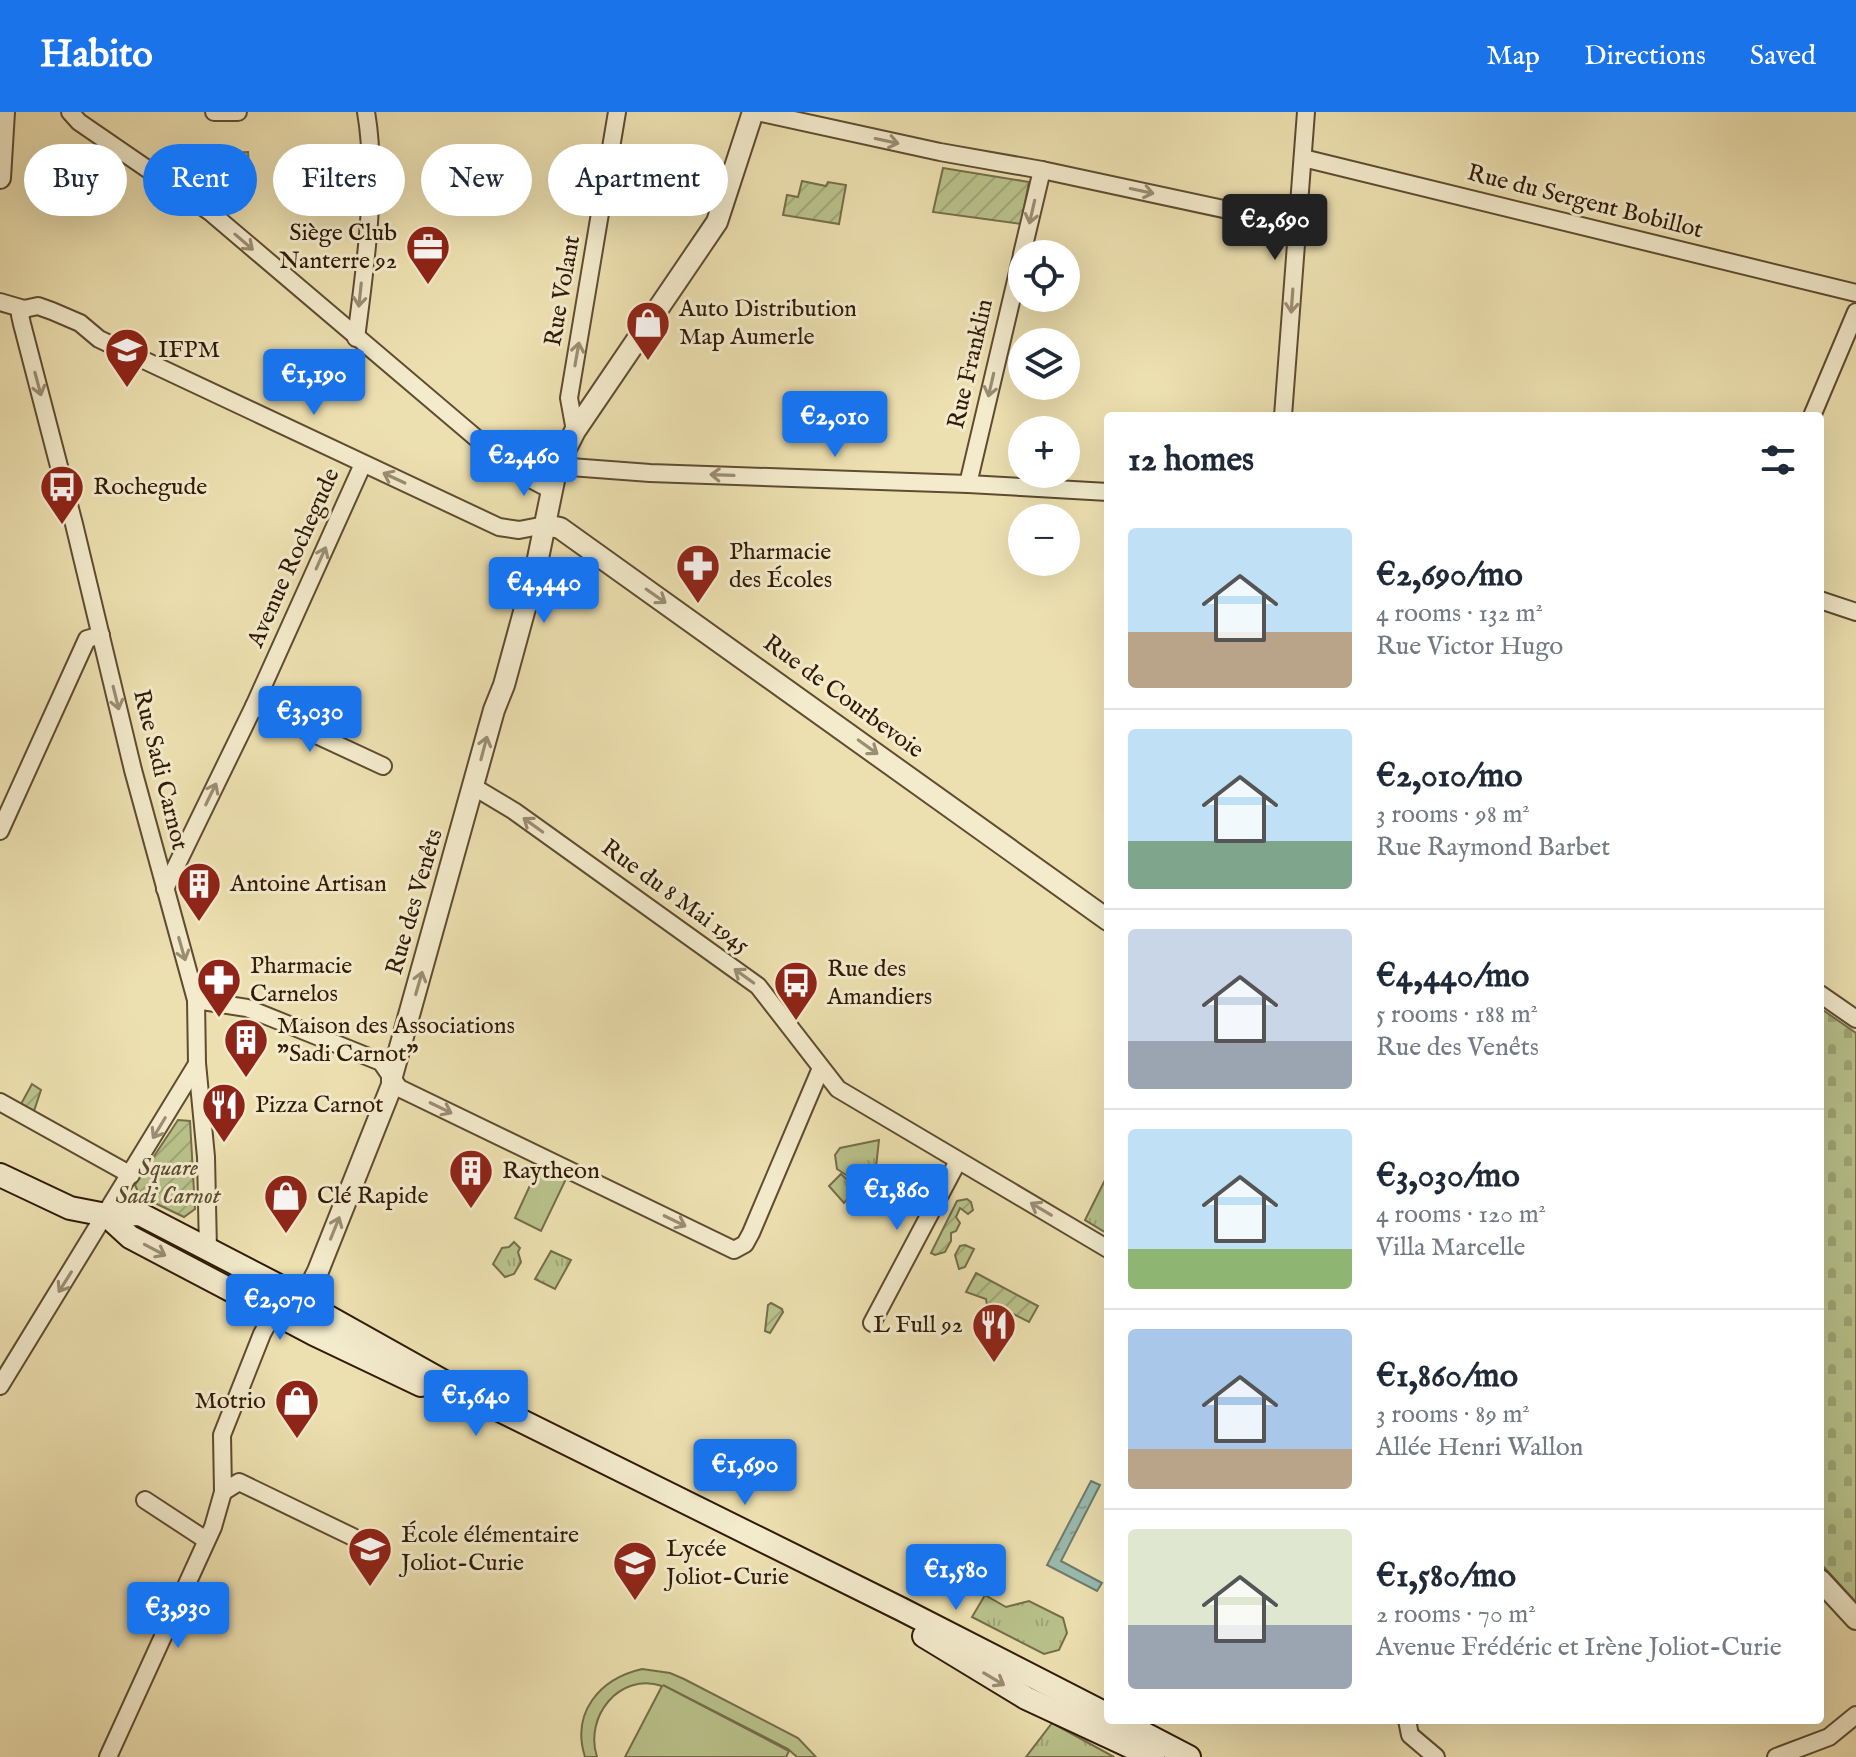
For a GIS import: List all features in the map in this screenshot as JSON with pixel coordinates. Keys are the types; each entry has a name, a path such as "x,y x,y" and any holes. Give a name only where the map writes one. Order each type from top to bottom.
{"main road":[{"path":"0,1175 70,1208 106,1215 140,1214 304,1299 325,1315 457,1389 1104,1713"},
{"path":"106,1215 130,1237 314,1334 779,1561 921,1634 1026,1698 1153,1757"},
{"path":"1126,1724 1189,1757"}],"street":[{"path":"0,178 4,112"},
{"path":"70,112 79,122 210,212 515,471 551,490"},
{"path":"214,112 238,112"},
{"path":"356,338 368,239 370,133 366,112"},
{"name":"Rue Volant","path":"575,431 569,398 617,112"},
{"path":"755,112 1298,225"},
{"name":"Rue des Venêts","path":"304,1299 387,1097 519,631 557,466 575,431 717,222 755,112"},
{"path":"1283,412 1306,112"},
{"name":"Rue du Sergent Bobillot","path":"1303,158 1856,293"},
{"name":"Rue Franklin","path":"1025,240 1042,170"},
{"path":"0,302 24,309 38,306 80,323 99,339 499,527 519,530 545,525"},
{"name":"Rue Sadi Carnot","path":"24,309 20,315 22,324 196,1000 197,1063 206,1157 208,1250"},
{"name":"Rue Franklin","path":"968,484 1008,312"},
{"path":"1814,412 1856,312"},
{"name":"Avenue Rochegude","path":"165,889 254,706 363,464"},
{"path":"557,466 650,473 1104,492"},
{"name":"Rue de Courbevoie","path":"545,525 560,528 1104,917"},
{"path":"1824,601 1856,612"},
{"path":"0,831 87,639 101,635"},
{"path":"254,706 383,766"},
{"name":"Rue du 8 Mai 1945","path":"474,787 514,811 758,986 838,1089 1104,1247"},
{"path":"1824,997 1856,1019"},
{"path":"196,1000 247,1008 381,1062 399,1088 734,1250 745,1244 751,1233 821,1068"},
{"path":"0,1386 197,1063"},
{"path":"0,1102 131,1175"},
{"path":"872,1323 958,1161"},
{"path":"108,1757 206,1540 223,1492 222,1435 262,1334 274,1312 275,1284"},
{"path":"274,1312 304,1299"},
{"path":"223,1492 239,1482 353,1537"},
{"path":"145,1500 206,1540"},
{"path":"1824,1584 1856,1619"},
{"path":"1776,1757 1829,1737 1856,1715"},
{"path":"1408,1724 1410,1735 1436,1757"}],"green space":[{"path":"943,168 1029,182 1021,224 933,212"},
{"path":"802,181 826,186 828,182 846,185 839,224 783,215 787,195 798,197"},
{"path":"1824,1011 1856,1033 1856,1602 1824,1567"},
{"path":"32,1084 41,1090 34,1111 21,1104"},
{"name":"Square Sadi Carnot","path":"178,1120 190,1121 195,1209 184,1217 140,1196 135,1185"},
{"path":"879,1140 876,1167 863,1186 837,1169 835,1155 840,1148"},
{"path":"538,1168 565,1181 541,1231 515,1218"},
{"path":"841,1174 856,1188 844,1203 829,1186"},
{"path":"1104,1182 1104,1232 1085,1220"},
{"path":"967,1199 973,1210 968,1214 960,1208 956,1217 960,1223 951,1233 951,1241 945,1252 931,1253 957,1201"},
{"path":"514,1242 520,1248 521,1262 514,1274 505,1277 493,1264 502,1248"},
{"path":"960,1246 974,1249 965,1267 959,1269 955,1255"},
{"path":"551,1251 571,1260 555,1289 535,1279"},
{"path":"976,1273 1038,1306 1029,1322 998,1306 992,1308 987,1305 986,1299 966,1292"},
{"path":"771,1303 783,1312 770,1333 765,1331 768,1305"},
{"path":"985,1595 1006,1607 1029,1601 1063,1618 1067,1633 1059,1650 1044,1654 972,1617"},
{"path":"642,1669 670,1673 684,1679 798,1738 816,1757 797,1757 788,1749 663,1685 789,1751 786,1757 625,1757 662,1686 646,1683 619,1692 608,1701 596,1727 594,1742 597,1757 585,1757 582,1726 592,1700 613,1681"},
{"path":"1052,1723 1114,1757 1026,1757"}],"water":[{"path":"1091,1481 1100,1485 1061,1561 1102,1583 1097,1591 1047,1565"}],"place":[{"name":"Siège Club Nanterre 92","path":"428,286"},
{"name":"Auto Distribution Map Aumerle","path":"648,362"},
{"name":"IFPM","path":"127,389"},
{"name":"Rochegude","path":"62,526"},
{"name":"Pharmacie des Écoles","path":"698,605"},
{"name":"Antoine Artisan","path":"199,923"},
{"name":"Pharmacie Carnelos","path":"219,1019"},
{"name":"Rue des Amandiers","path":"796,1022"},
{"name":"Maison des Associations \"Sadi Carnot\"","path":"246,1079"},
{"name":"Pizza Carnot","path":"224,1144"},
{"name":"Raytheon","path":"471,1210"},
{"name":"Clé Rapide","path":"286,1235"},
{"name":"L Full 92","path":"994,1364"},
{"name":"Motrio","path":"297,1440"},
{"name":"École élémentaire Joliot-Curie","path":"370,1588"},
{"name":"Lycée Joliot-Curie","path":"635,1602"}]}
